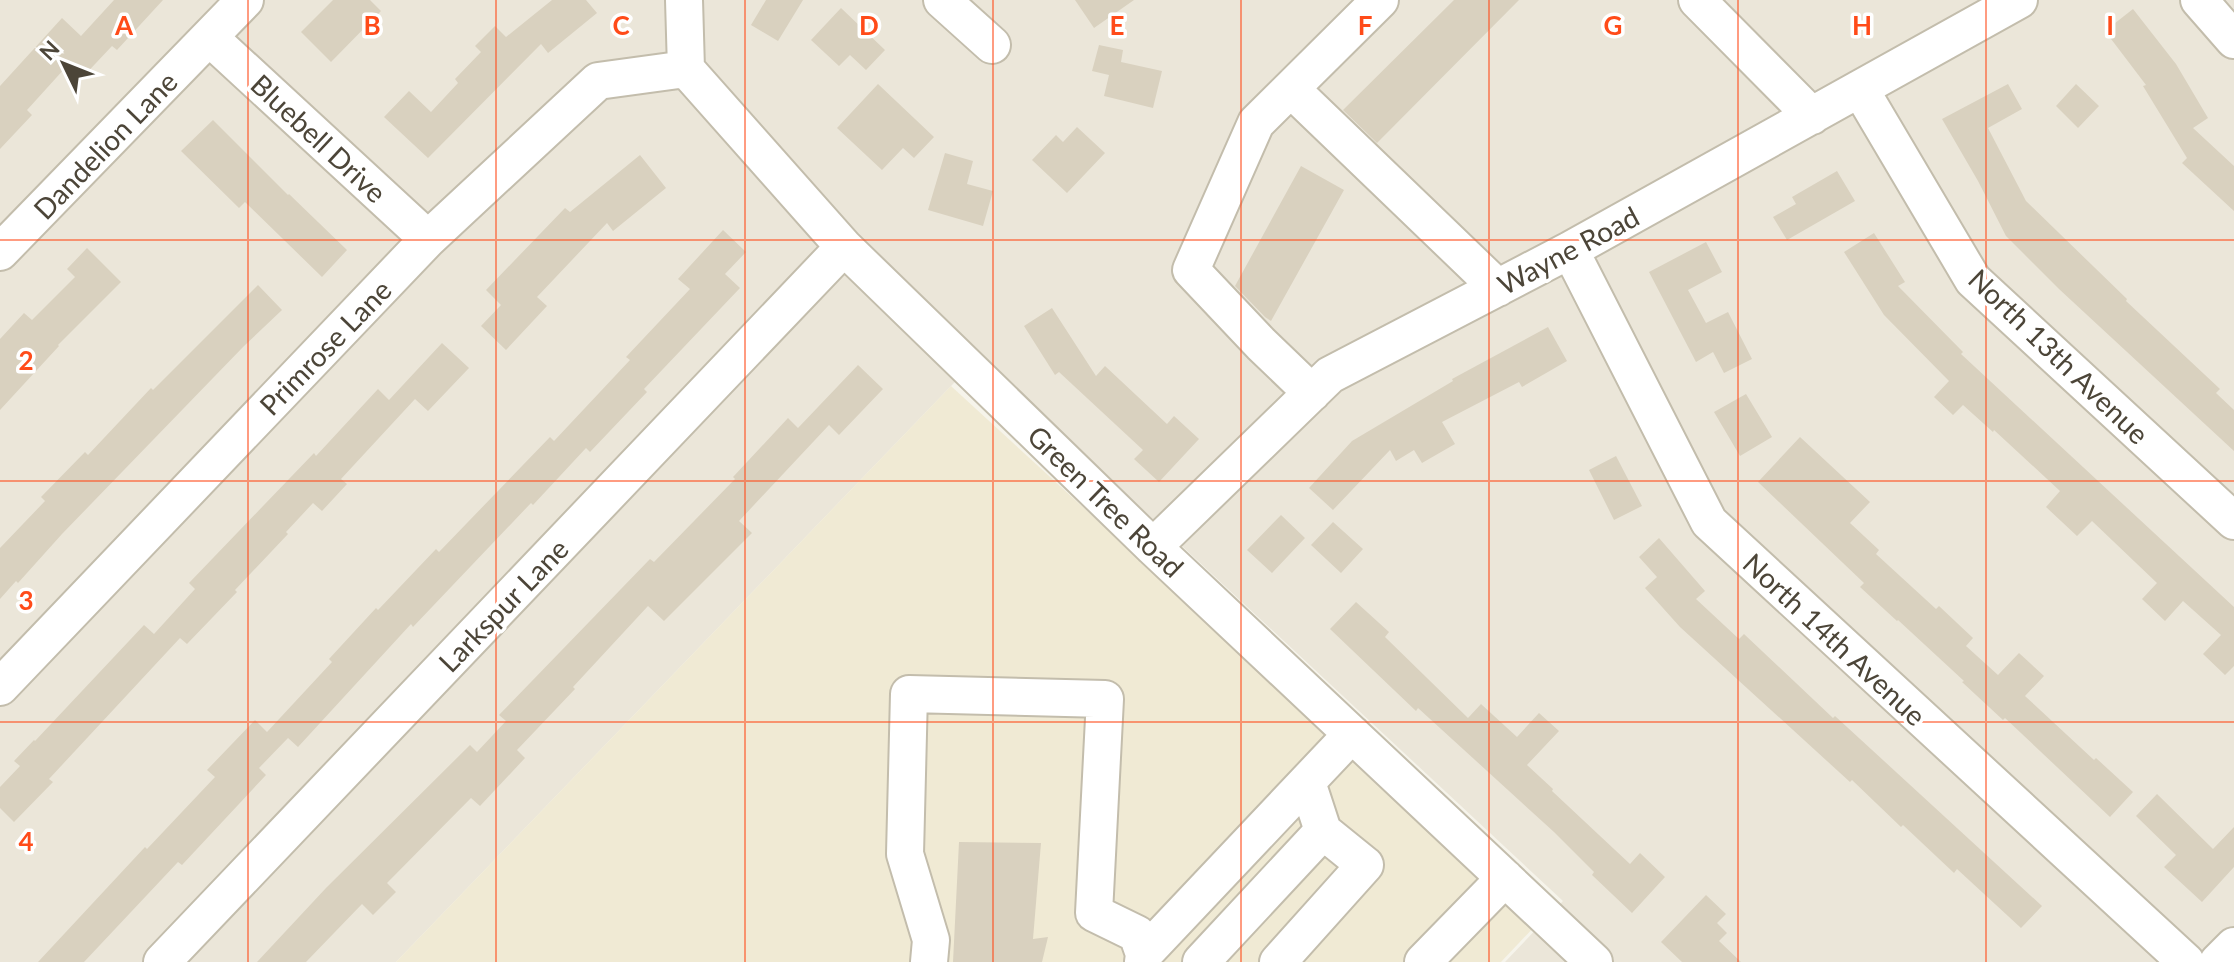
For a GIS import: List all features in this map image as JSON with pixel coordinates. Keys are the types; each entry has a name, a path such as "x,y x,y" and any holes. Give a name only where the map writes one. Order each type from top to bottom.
{"street":[{"name":"Dandelion Lane","path":"0,252 245,0"},
{"path":"684,0 686,69"},
{"path":"942,0 992,45"},
{"path":"1312,393 1191,270 1256,123 1380,0"},
{"path":"1697,0 1812,116"},
{"name":"Wayne Road","path":"1153,547 1330,375 1570,250 2019,0"},
{"path":"2199,0 2234,40"},
{"name":"Bluebell Drive","path":"210,38 428,239"},
{"name":"Primrose Lane","path":"0,687 428,239 598,81 686,69"},
{"name":"Green Tree Road","path":"686,69 844,247 1153,547 1594,962"},
{"path":"1291,89 1498,288"},
{"name":"North 13th Avenue","path":"1860,89 1973,280 2234,521"},
{"name":"Larkspur Lane","path":"162,962 844,247"},
{"name":"North 14th Avenue","path":"1570,250 1709,522 2186,962"},
{"path":"929,962 931,940 905,854 909,694 1105,699 1094,913 1137,934 1144,958"},
{"path":"1144,958 1352,734"},
{"path":"1278,962 1365,865 1323,831 1307,782"},
{"path":"1201,962 1323,831"},
{"path":"1423,962 1505,878"},
{"path":"2218,962 2234,946"}],"shaded area":[{"path":"0,0 2234,0 2234,962 1505,962 1563,901 979,357 396,962 0,962"},
{"path":"951,386 1537,924 1501,962 396,962"}],"building":[{"path":"114,0 163,0 117,50 112,46 80,80 66,67 27,110 32,115 0,149 0,86 62,18 81,36"},
{"path":"333,0 370,0 381,11 331,62 301,32"},
{"path":"552,0 586,0 597,13 548,53 541,44 428,158 384,117 409,91 431,112 458,83 455,79 481,52 475,46 495,26 506,37"},
{"path":"766,0 803,0 778,41 751,25"},
{"path":"1075,0 1134,0 1094,28"},
{"path":"1454,0 1519,0 1377,143 1343,110"},
{"path":"841,8 885,50 866,70 850,55 839,66 811,40"},
{"path":"2133,9 2176,64 2208,118 2193,128 2234,166 2234,211 2182,163 2187,158 2143,86 2146,85 2105,31"},
{"path":"1099,45 1123,50 1121,62 1162,71 1153,108 1104,96 1109,75 1092,71"},
{"path":"878,84 934,137 914,158 903,148 882,170 837,128"},
{"path":"2008,84 2022,109 1988,128 2026,201 2220,389 2216,393 2234,410 2234,451 2006,236 1942,119"},
{"path":"2076,84 2099,106 2078,128 2056,106"},
{"path":"213,120 347,250 322,277 245,202 239,208 181,151"},
{"path":"1077,127 1105,153 1067,193 1032,160 1056,135 1063,142"},
{"path":"945,153 973,161 967,184 993,191 983,226 928,210"},
{"path":"640,155 666,188 613,231 607,223 537,297 547,306 506,350 481,326 501,305 486,290 565,208 570,212"},
{"path":"1301,166 1344,190 1271,321 1235,286"},
{"path":"1837,171 1855,201 1787,240 1773,217 1796,204 1792,197"},
{"path":"723,230 746,252 725,274 740,288 644,389 647,392 590,452 586,448 533,505 531,503 413,627 411,624 298,747 288,738 259,768 266,775 182,865 178,862 84,962 38,962 215,777 207,770 255,720 267,732 332,662 329,659 376,608 378,610 436,549 439,552 550,437 554,441 630,360 626,357 690,289 678,279"},
{"path":"1874,233 1905,282 1898,286 1963,352 1961,354 2234,607 2234,666 2225,675 2203,654 2221,635 2183,601 2165,621 2142,599 2157,583 2092,521 2077,536 2046,507 2060,491 1963,405 1953,415 1934,397 1949,381 1884,315 1844,252"},
{"path":"1706,242 1722,272 1688,290 1706,323 1728,312 1752,359 1724,373 1713,352 1696,362 1649,272"},
{"path":"87,248 121,282 58,345 0,410 0,339 24,313 32,320 75,277 67,269"},
{"path":"258,285 282,310 0,599 0,548 45,501 41,497 85,452 88,455 151,388 153,390"},
{"path":"1052,308 1096,376 1105,366 1167,424 1174,416 1199,439 1159,482 1134,459 1143,450 1059,372 1055,375 1024,326"},
{"path":"1548,327 1567,361 1522,387 1519,382 1442,422 1455,444 1422,463 1414,450 1396,461 1390,450 1333,510 1309,488 1352,441 1452,379"},
{"path":"442,343 469,368 428,411 415,399 341,479 347,484 322,511 313,503 235,590 237,592 187,644 180,638 49,779 53,782 14,822 0,808 0,787 20,766 14,761 144,625 154,634 195,589 189,583 378,389 389,400"},
{"path":"858,365 883,389 839,435 829,425 739,521 752,533 664,621 648,606 517,750 525,758 480,806 471,798 387,883 396,892 373,915 362,904 306,962 257,962 326,888 470,745 477,752 506,721 499,715 650,559 654,562 735,479 733,477 788,418 798,428"},
{"path":"1746,394 1772,437 1740,456 1714,412"},
{"path":"1800,437 1870,502 1850,523 1879,550 1876,554 1973,638 1966,646 1998,675 2019,653 2044,676 2025,696 2133,792 2110,817 1860,587 1864,583 1758,482"},
{"path":"1616,456 1642,506 1614,520 1589,470"},
{"path":"1281,515 1305,538 1272,573 1247,550"},
{"path":"1333,522 1363,549 1341,573 1311,545"},
{"path":"1659,538 1705,591 1696,599 1739,639 1744,634 2042,906 2021,928 1957,869 1954,873 1852,780 1850,782 1680,627 1645,588 1657,577 1639,557"},
{"path":"1356,602 1389,632 1385,637 1468,718 1481,704 1517,737 1539,713 1559,731 1527,765 1630,864 1640,853 1665,877 1632,913 1592,875 1594,872 1554,832 1418,708 1416,711 1330,629"},
{"path":"2157,794 2213,849 2234,827 2234,867 2202,902 2164,867 2176,855 2136,816"},
{"path":"959,842 1041,843 1033,939 1048,937 1042,962 953,962"},
{"path":"1706,895 1726,914 1717,923 1727,933 1719,941 1741,962 1682,962 1661,942"}]}
